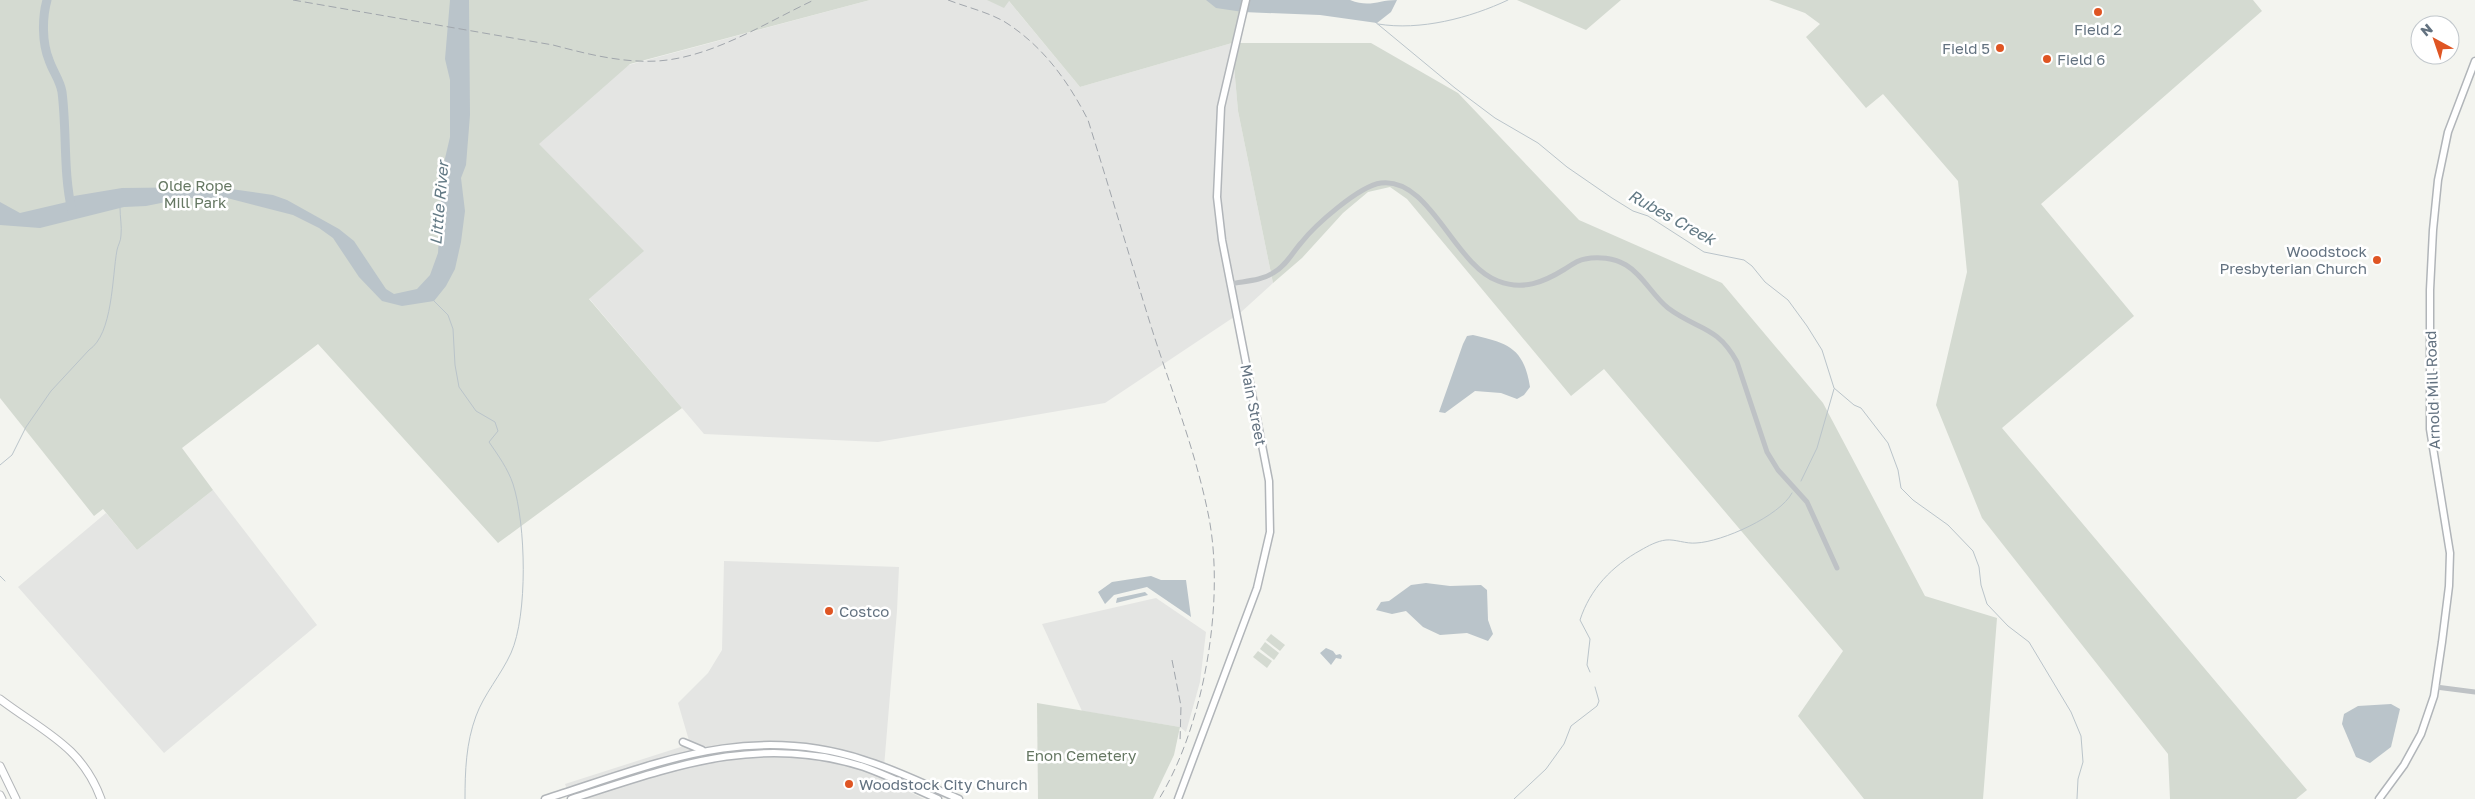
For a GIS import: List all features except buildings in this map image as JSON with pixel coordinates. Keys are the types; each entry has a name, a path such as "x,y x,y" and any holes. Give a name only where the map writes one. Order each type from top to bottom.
{"highway":[{"path":"0,699 63,743 77,756 96,784 101,799"},
{"path":"0,766 16,799"},
{"path":"0,795 2,799"}],"main road":[{"name":"Main Street","path":"1178,799 1257,588 1267,552 1270,532 1269,481 1219,224 1217,169 1221,107 1246,0"},
{"name":"Arnold Mill Road","path":"2379,799 2404,766 2418,743 2431,708 2436,687 2449,591 2450,558 2447,526 2430,429 2430,290 2438,180 2448,132 2475,61"},
{"path":"683,742 703,750"},
{"path":"545,799 703,750 765,744 822,750 864,760 959,799"},
{"path":"571,799 682,764 741,754 776,752 810,755 864,767 938,799"}],"street":[{"path":"1230,284 1271,275 1286,263 1300,243 1317,226 1366,187 1383,183 1401,185 1416,195 1475,267 1499,282 1518,286 1534,284 1549,279 1584,259 1598,258 1619,262 1633,270 1668,308 1713,332 1730,350 1737,362 1772,461 1807,502 1837,568"},
{"path":"2436,687 2475,692"}],"shaded area":[{"path":"450,0 469,0 470,115 466,165 461,178 465,211 455,269 446,286 434,301 402,306 382,301 359,277 333,238 319,228 293,215 227,198 186,198 146,206 124,207 40,228 0,225 0,202 20,213 67,202 74,196 122,188 217,187 273,195 287,200 339,229 354,241 386,289 394,294 417,289 430,275 438,253 443,167 450,137 450,80 445,59"},
{"path":"870,0 1008,0 1080,87 1232,43 1238,111 1273,283 1240,313 1105,403 878,442 704,434 554,257 531,135 610,70"},
{"path":"1206,0 1350,0 1369,4 1397,0 1391,12 1377,23 1320,15 1243,12 1216,8"},
{"path":"1473,335 1496,341 1512,349 1519,356 1523,364 1530,387 1524,395 1517,399 1501,393 1475,391 1445,413 1439,412 1463,344 1467,336"},
{"path":"213,490 317,625 164,753 18,587 106,513 137,550"},
{"path":"724,561 899,567 883,779 924,799 571,799 565,784 690,744 678,703 708,673 722,650"},
{"path":"1151,576 1161,580 1186,580 1191,617 1147,587 1114,595 1105,604 1098,592 1112,582"},
{"path":"1426,583 1450,586 1481,585 1487,590 1488,620 1493,634 1488,641 1467,633 1440,635 1423,627 1406,611 1392,614 1376,610 1381,602 1389,601 1411,585"},
{"path":"1145,592 1148,595 1116,603 1117,598"},
{"path":"1156,598 1206,632 1200,682 1186,732 1180,727 1082,711 1042,624"},
{"path":"1326,648 1333,651 1336,655 1340,654 1342,656 1341,659 1336,658 1331,665 1320,653"},
{"path":"2391,704 2400,709 2391,747 2370,763 2356,757 2342,724 2344,714 2358,706"}],"green space":[{"name":"Olde Rope Mill Park","path":"0,0 870,0 630,64 539,144 644,251 589,299 682,408 498,543 318,344 182,448 213,490 137,550 103,509 94,516 0,398"},
{"path":"987,0 1244,0 1232,43 1080,87 1009,1 1004,8"},
{"path":"1517,0 1621,0 1586,30"},
{"path":"1769,0 2253,0 2262,11 2041,204 2134,316 2002,428 2307,790 2296,799 2170,799 2168,754 1982,518 1936,405 1967,272 1958,181 1883,94 1866,108 1806,37 1820,24 1805,13"},
{"path":"1232,43 1371,43 1458,93 1579,220 1722,283 1823,403 1925,596 1997,618 1983,799 1864,799 1798,716 1843,651 1604,369 1571,396 1407,199 1390,187 1368,192 1343,213 1302,258 1273,283 1238,111"},
{"path":"1271,634 1285,645 1280,651 1266,640"},
{"path":"1265,642 1279,653 1274,660 1260,649"},
{"path":"1258,651 1272,661 1267,668 1253,657"},
{"name":"Enon Cemetery","path":"1037,703 1180,727 1174,755 1153,799 1038,799"}],"waterway":[{"path":"47,0 44,38 47,53 62,92 67,182 72,211"},
{"name":"Little River","path":"1378,24 1394,26 1428,24 1478,12 1508,0"},
{"name":"Rubes Creek","path":"1374,21 1455,88 1495,118 1538,143 1567,167 1612,198 1633,211 1648,216 1704,252 1744,260 1752,266 1765,282 1788,300 1822,350 1834,388 1854,405 1861,408 1888,443 1898,470 1901,488 1913,500 1948,525 1973,551 1979,567 1981,585 1987,604 2008,626 2029,642 2071,712 2081,736 2083,762 2078,779 2077,799"},
{"path":"0,465 12,455 26,427 51,391 97,342 103,331 110,304 117,250 121,237 120,208"},
{"path":"433,300 448,315 453,329 455,365 459,387 476,411 495,422 498,431 489,442 506,468 513,484 521,522 523,545 523,593 516,636 511,653 483,700 476,716 470,736 467,757 465,799"},
{"path":"1801,481 1817,448 1834,389"},
{"path":"1590,672 1587,665 1590,639 1580,620 1596,588 1621,563 1630,556 1659,541 1707,542 1735,533 1776,510 1792,493"},
{"path":"0,576 5,581"},
{"path":"1514,799 1546,769 1564,744 1571,726 1597,706 1599,701 1595,687"}],"railway":[{"path":"293,0 553,45 579,52 631,61 658,61 699,53 738,38 814,0"},
{"path":"948,0 998,18 1031,42 1043,53 1063,78 1088,120 1204,493 1213,551 1214,587 1207,663 1199,700 1188,736 1175,769 1159,799"},
{"path":"1172,660 1181,706 1180,742"}],"place":[{"name":"Field 2","path":"2098,12"},
{"name":"Field 5","path":"2000,48"},
{"name":"Field 6","path":"2047,59"},
{"name":"Woodstock Presbyterian Church","path":"2377,260"},
{"name":"Costco","path":"829,611"},
{"name":"Woodstock City Church","path":"849,784"}]}
